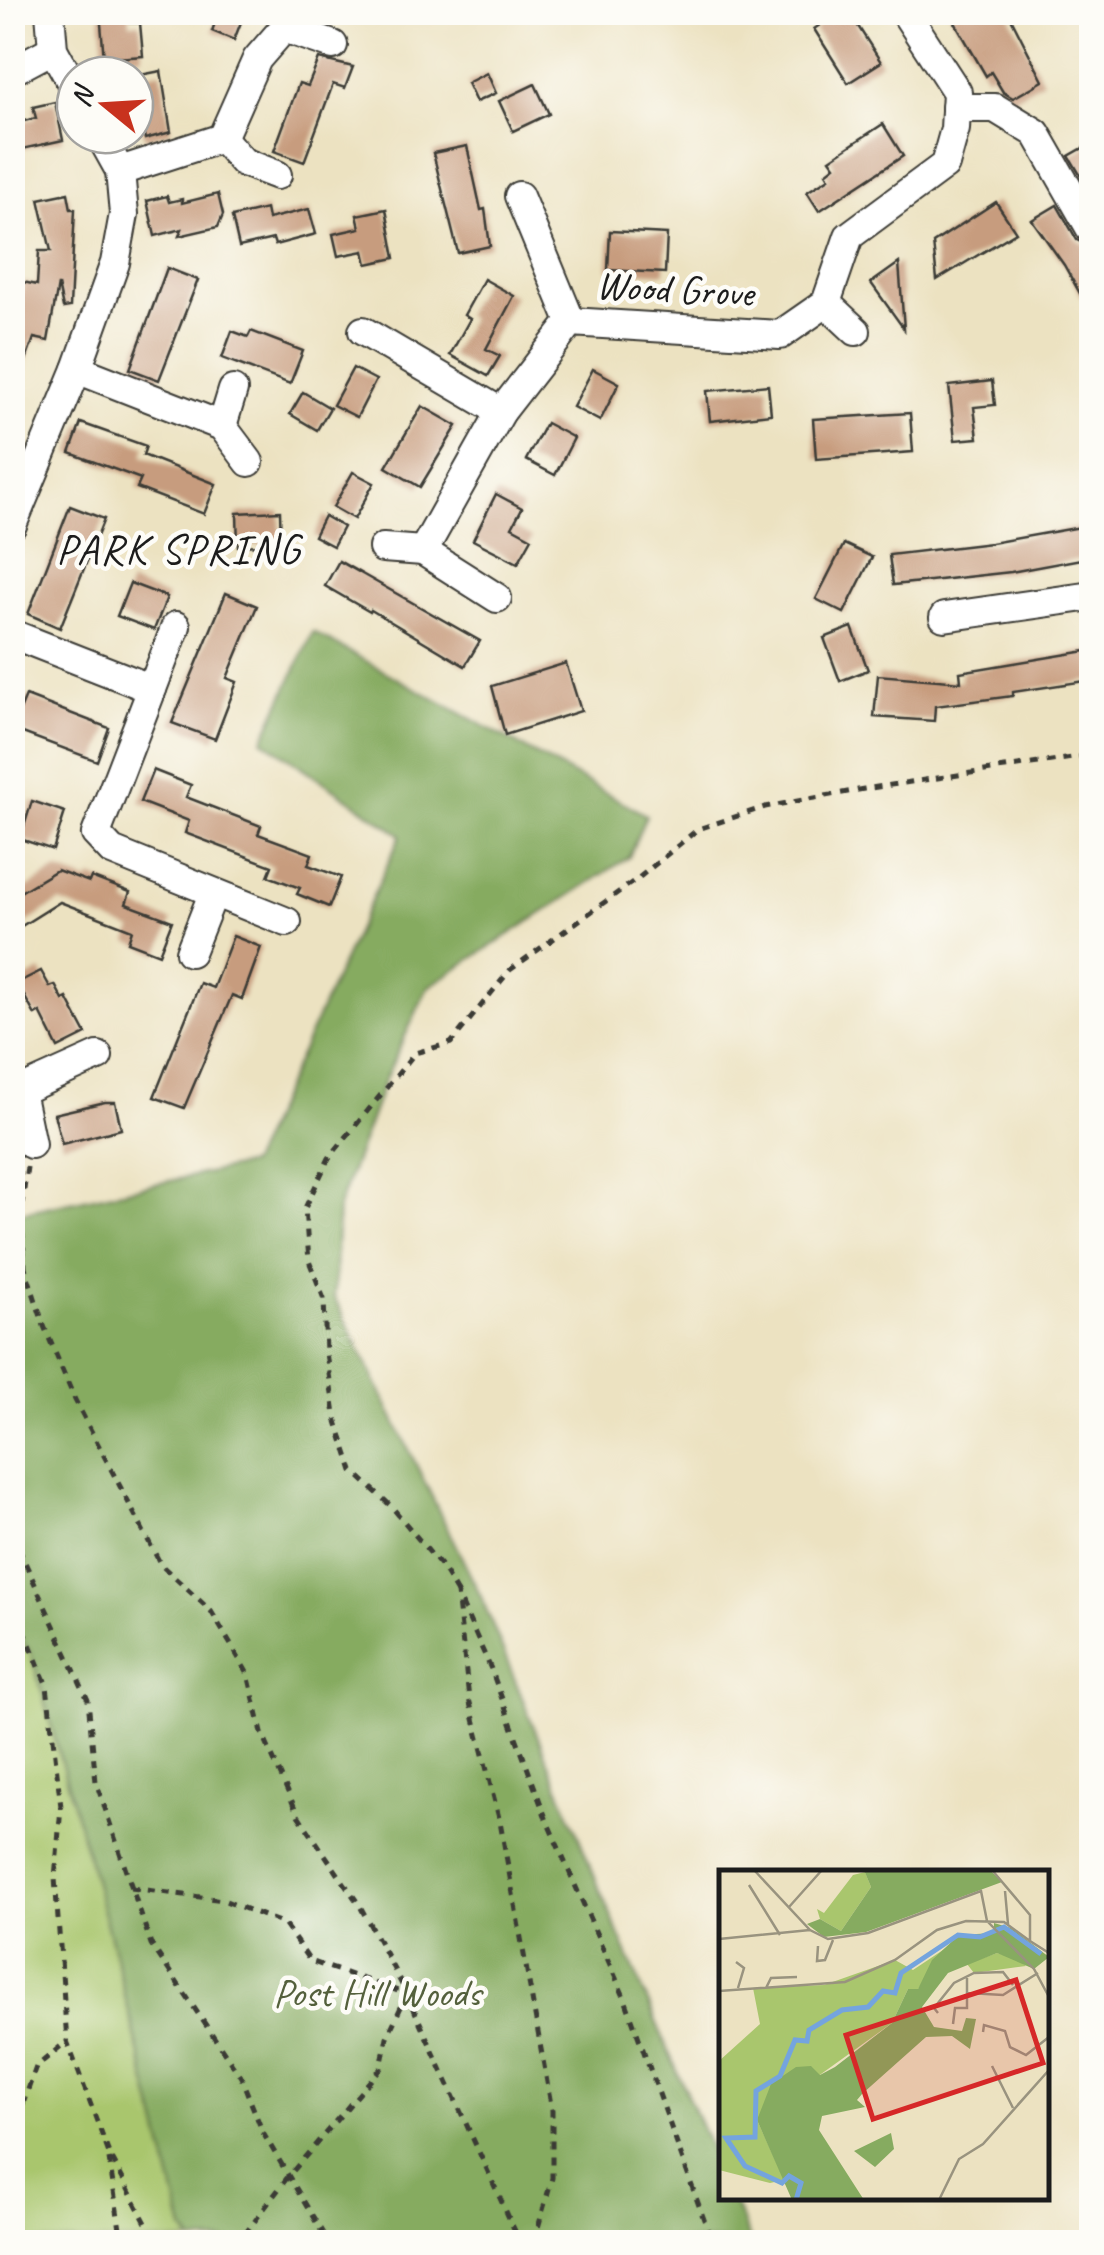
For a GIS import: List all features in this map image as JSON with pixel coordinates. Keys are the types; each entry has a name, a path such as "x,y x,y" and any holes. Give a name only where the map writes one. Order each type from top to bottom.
{"street":[{"path":"50,12 56,55"},
{"path":"856,331 826,303 849,236 945,165 955,129 957,92 905,12"},
{"path":"120,171 222,138 257,59 284,20 333,46"},
{"path":"12,71 53,49"},
{"path":"956,108 995,108 1036,133 1092,230"},
{"path":"222,138 243,162 278,175"},
{"path":"12,526 116,263 124,214 120,171 111,155"},
{"name":"Wood Grove","path":"519,196 570,322"},
{"name":"Wood Grove","path":"570,322 780,334 826,303"},
{"name":"Wood Grove","path":"422,551 501,412 570,322"},
{"path":"363,331 501,412"},
{"path":"77,369 222,426 250,462"},
{"path":"222,426 234,390"},
{"path":"383,548 422,551 497,598"},
{"path":"944,617 1092,596"},
{"path":"176,626 96,834 112,851 287,922"},
{"path":"12,634 152,689"},
{"path":"190,952 214,894"},
{"path":"31,1144 16,1086 98,1056"}],"path":[{"path":"712,2242 625,1999 547,1821 458,1593 392,1506 353,1470 335,1415 326,1353 324,1299 309,1261 305,1208 329,1158 415,1054 451,1042 510,970 641,876 698,828 765,806 1092,756"},
{"path":"31,1144 21,1212 25,1267 75,1400 161,1565 211,1611 248,1674 262,1733 298,1815 360,1906 407,1994 520,2242"},
{"path":"12,1534 88,1700 96,1782 151,1944 241,2078 263,2133 328,2242"},
{"path":"458,1593 469,1699 500,1822 552,2110 552,2178 534,2242"},
{"path":"12,1600 47,1686 61,1807 55,1878 67,2041 108,2152 156,2242"},
{"path":"131,1888 223,1900 284,1924 310,1960 407,1994"},
{"path":"238,2242 381,2068 387,2037 407,1994"},
{"path":"12,2135 36,2068 67,2041"},
{"path":"108,2152 122,2242"}],"green space":[{"name":"Post Hill Woods","path":"313,632 646,815 629,857 428,987 385,1079 338,1207 334,1297 482,1599 719,2169 719,2200 733,2200 751,2242 192,2242 184,2230 111,1940 31,1653 13,1628 13,1214 250,1164 401,835 263,740"},
{"path":"12,1628 31,1653 111,1940 184,2230 192,2242 13,2242"}],"building":[{"path":"100,12 130,12 130,23 140,23 143,55 104,55"},
{"path":"219,12 245,12 234,40 212,31"},
{"path":"839,12 849,12 881,62 848,83 814,29"},
{"path":"949,12 1008,12 1043,81 1013,98 1003,92 991,72 986,76"},
{"path":"319,59 353,67 345,88 333,84 304,162 274,151 299,83 308,86"},
{"path":"161,71 171,132 155,136 155,72"},
{"path":"487,73 496,93 476,102 467,83"},
{"path":"535,84 549,114 513,131 499,101"},
{"path":"55,102 55,142 22,149 16,123 36,118 33,107"},
{"path":"883,124 903,156 819,211 807,192 829,178 826,173 835,166 830,159"},
{"path":"1092,143 1092,195 1069,156"},
{"path":"467,146 481,210 485,209 490,246 458,253 433,153"},
{"path":"68,193 71,209 75,209 70,307 63,308 58,285 48,341 34,338 17,385 12,384 12,343 23,282 37,285 39,251 51,251 39,199"},
{"path":"218,194 223,215 218,227 179,236 182,229 155,236 147,201 167,196 169,202 182,199 182,203"},
{"path":"996,202 1016,232 937,280 933,243"},
{"path":"1057,205 1077,240 1092,248 1092,315 1064,265 1032,220"},
{"path":"266,209 268,219 309,209 316,234 275,245 273,239 239,247 232,217"},
{"path":"386,209 395,258 367,264 364,251 338,256 333,234 360,228 357,215"},
{"path":"610,231 667,234 665,273 608,270"},
{"path":"899,263 904,329 871,283"},
{"path":"167,268 198,280 159,380 130,369"},
{"path":"484,279 514,296 486,349 500,356 488,376 450,355 470,319 464,315"},
{"path":"232,331 248,337 251,331 303,351 290,384 222,358"},
{"path":"353,368 376,380 357,417 333,405"},
{"path":"593,369 619,383 600,421 573,407"},
{"path":"992,381 995,405 974,407 978,438 955,440 949,386"},
{"path":"768,385 771,414 710,421 707,391"},
{"path":"303,392 330,408 317,430 290,414"},
{"path":"422,406 457,426 420,487 386,467"},
{"path":"910,413 913,452 816,459 813,419"},
{"path":"81,423 146,446 143,455 216,484 204,514 137,488 141,479 70,453"},
{"path":"546,423 574,438 555,475 526,460"},
{"path":"353,472 374,483 354,519 333,507"},
{"path":"496,494 522,508 512,527 532,538 518,563 473,540"},
{"path":"70,506 104,519 60,628 28,614"},
{"path":"280,511 281,544 238,546 237,513"},
{"path":"324,516 343,527 333,546 314,536"},
{"path":"1092,525 1092,557 1011,572 893,585 889,555 991,543"},
{"path":"844,544 872,557 844,613 816,599"},
{"path":"339,561 480,641 465,666 325,586"},
{"path":"130,583 167,597 154,630 117,616"},
{"path":"226,593 257,606 227,678 237,682 215,739 172,723"},
{"path":"852,627 868,670 840,681 824,638"},
{"path":"1092,650 1092,680 935,706 934,721 874,717 878,675 961,682 960,672"},
{"path":"566,663 581,711 505,735 492,686"},
{"path":"26,696 109,728 97,761 12,729"},
{"path":"153,770 191,785 186,797 261,826 258,834 312,854 308,865 341,877 329,907 297,894 300,888 268,876 272,866 185,833 189,821 140,802"},
{"path":"32,801 65,812 53,850 20,839"},
{"path":"57,870 89,882 91,877 130,892 126,904 172,921 159,954 128,942 132,930 60,902 12,932 12,897"},
{"path":"233,936 261,947 242,999 232,995 184,1108 154,1097 200,983 213,988"},
{"path":"41,971 50,987 55,985 63,1000 67,998 86,1034 58,1048 40,1012 35,1015 17,983"},
{"path":"115,1102 121,1129 62,1144 54,1114"}],"district":[{"name":"PARK SPRING","path":"179,548"}]}
